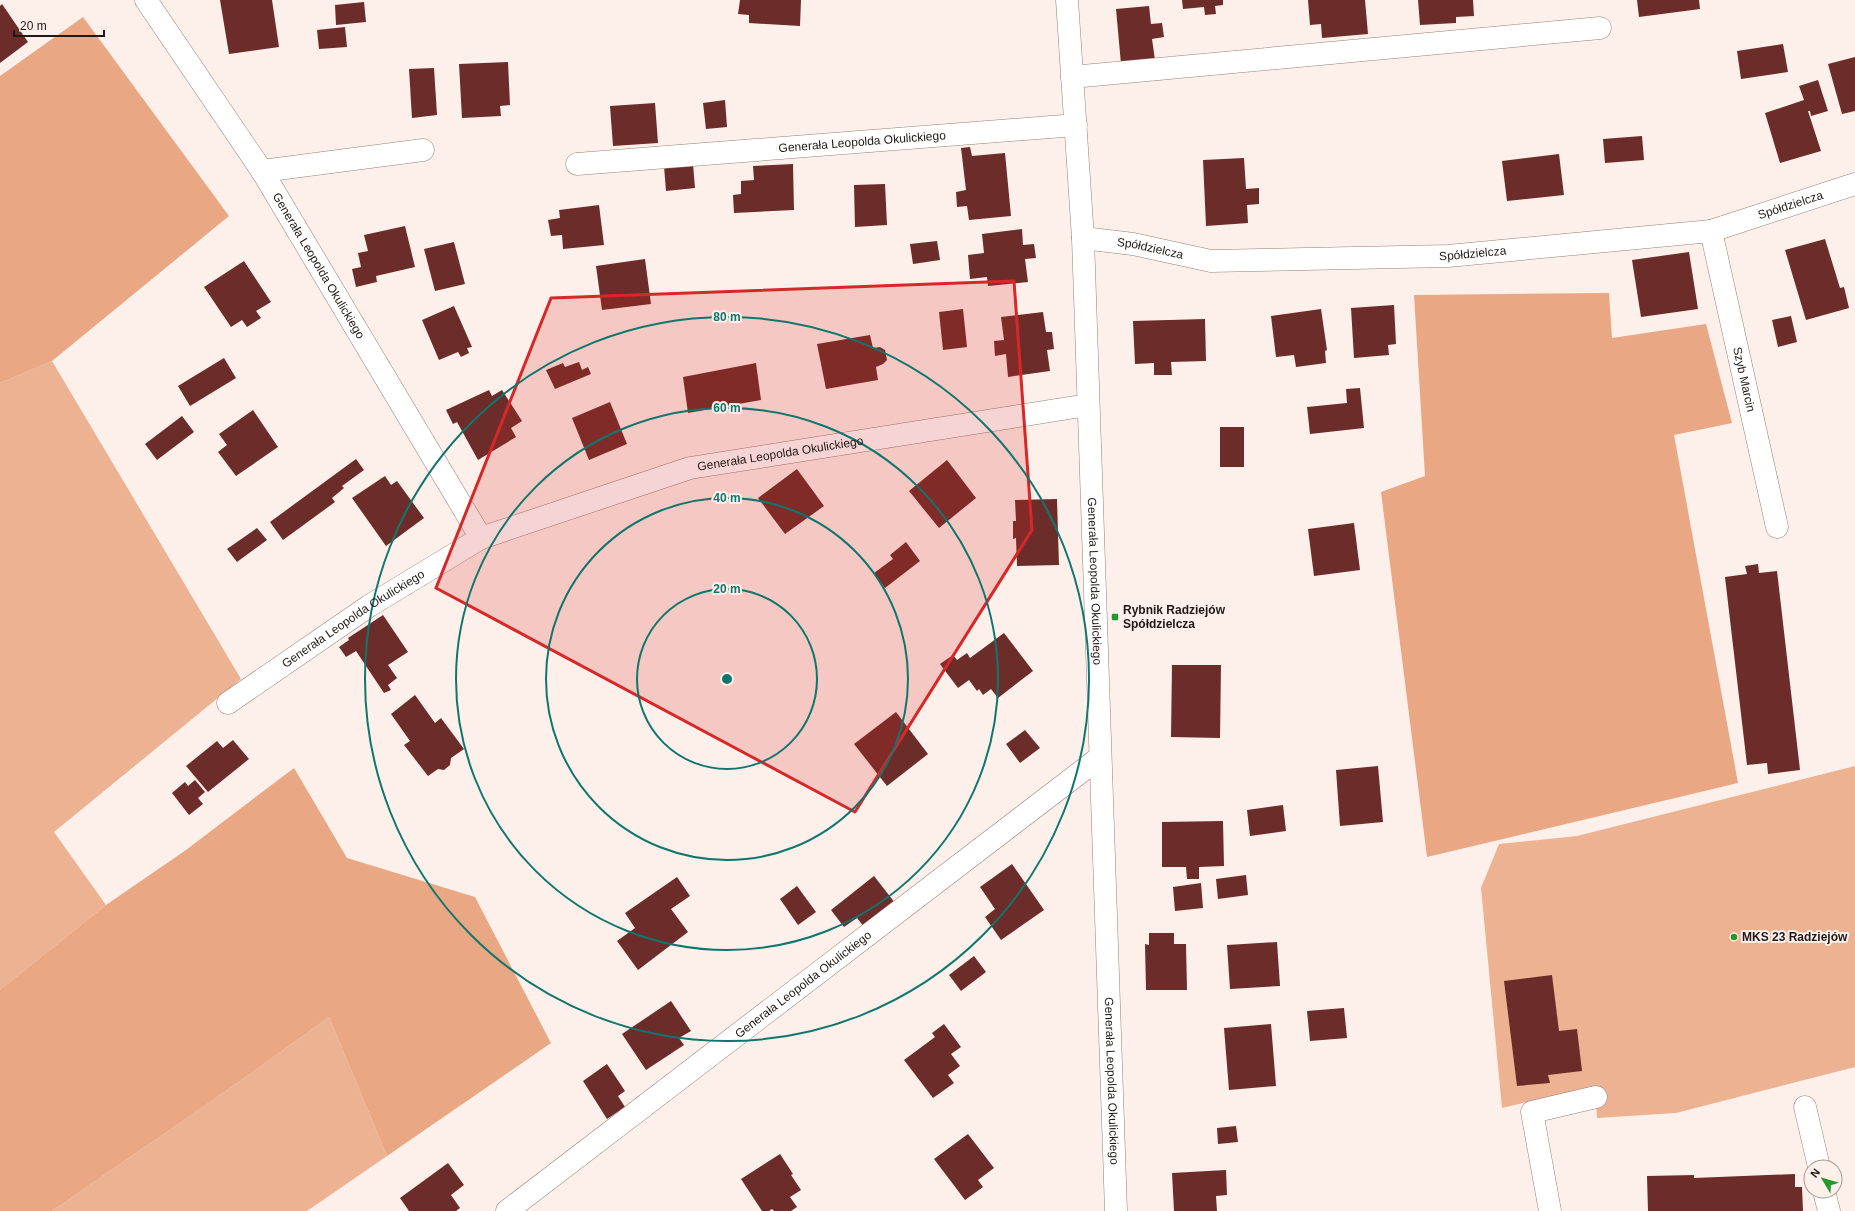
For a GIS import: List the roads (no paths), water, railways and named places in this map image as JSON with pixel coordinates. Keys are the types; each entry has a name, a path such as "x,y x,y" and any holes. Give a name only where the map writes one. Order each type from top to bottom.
{"street":[{"name":"Generała Leopolda Okulickiego","path":"146,0 262,171 481,538"},
{"name":"Generała Leopolda Okulickiego","path":"1067,0 1083,238 1116,1211"},
{"path":"1072,77 1600,28"},
{"name":"Generała Leopolda Okulickiego","path":"576,164 1076,125"},
{"path":"262,171 423,150"},
{"name":"Spółdzielcza","path":"1083,238 1133,244 1211,261 1448,256 1711,231 1855,184"},
{"name":"Szyb Marcin","path":"1711,231 1777,527"},
{"name":"Generała Leopolda Okulickiego","path":"228,703 369,606 481,538 690,468 1088,405"},
{"name":"Generała Leopolda Okulickiego","path":"507,1211 1100,758"},
{"path":"1550,1211 1532,1112 1596,1097"},
{"path":"1805,1107 1817,1159"},
{"path":"1826,1199 1829,1211"}],"place":[{"name":"Rybnik Radziejów Spółdzielcza","path":"1115,617"},
{"name":"MKS 23 Radziejów","path":"1734,937"}]}
